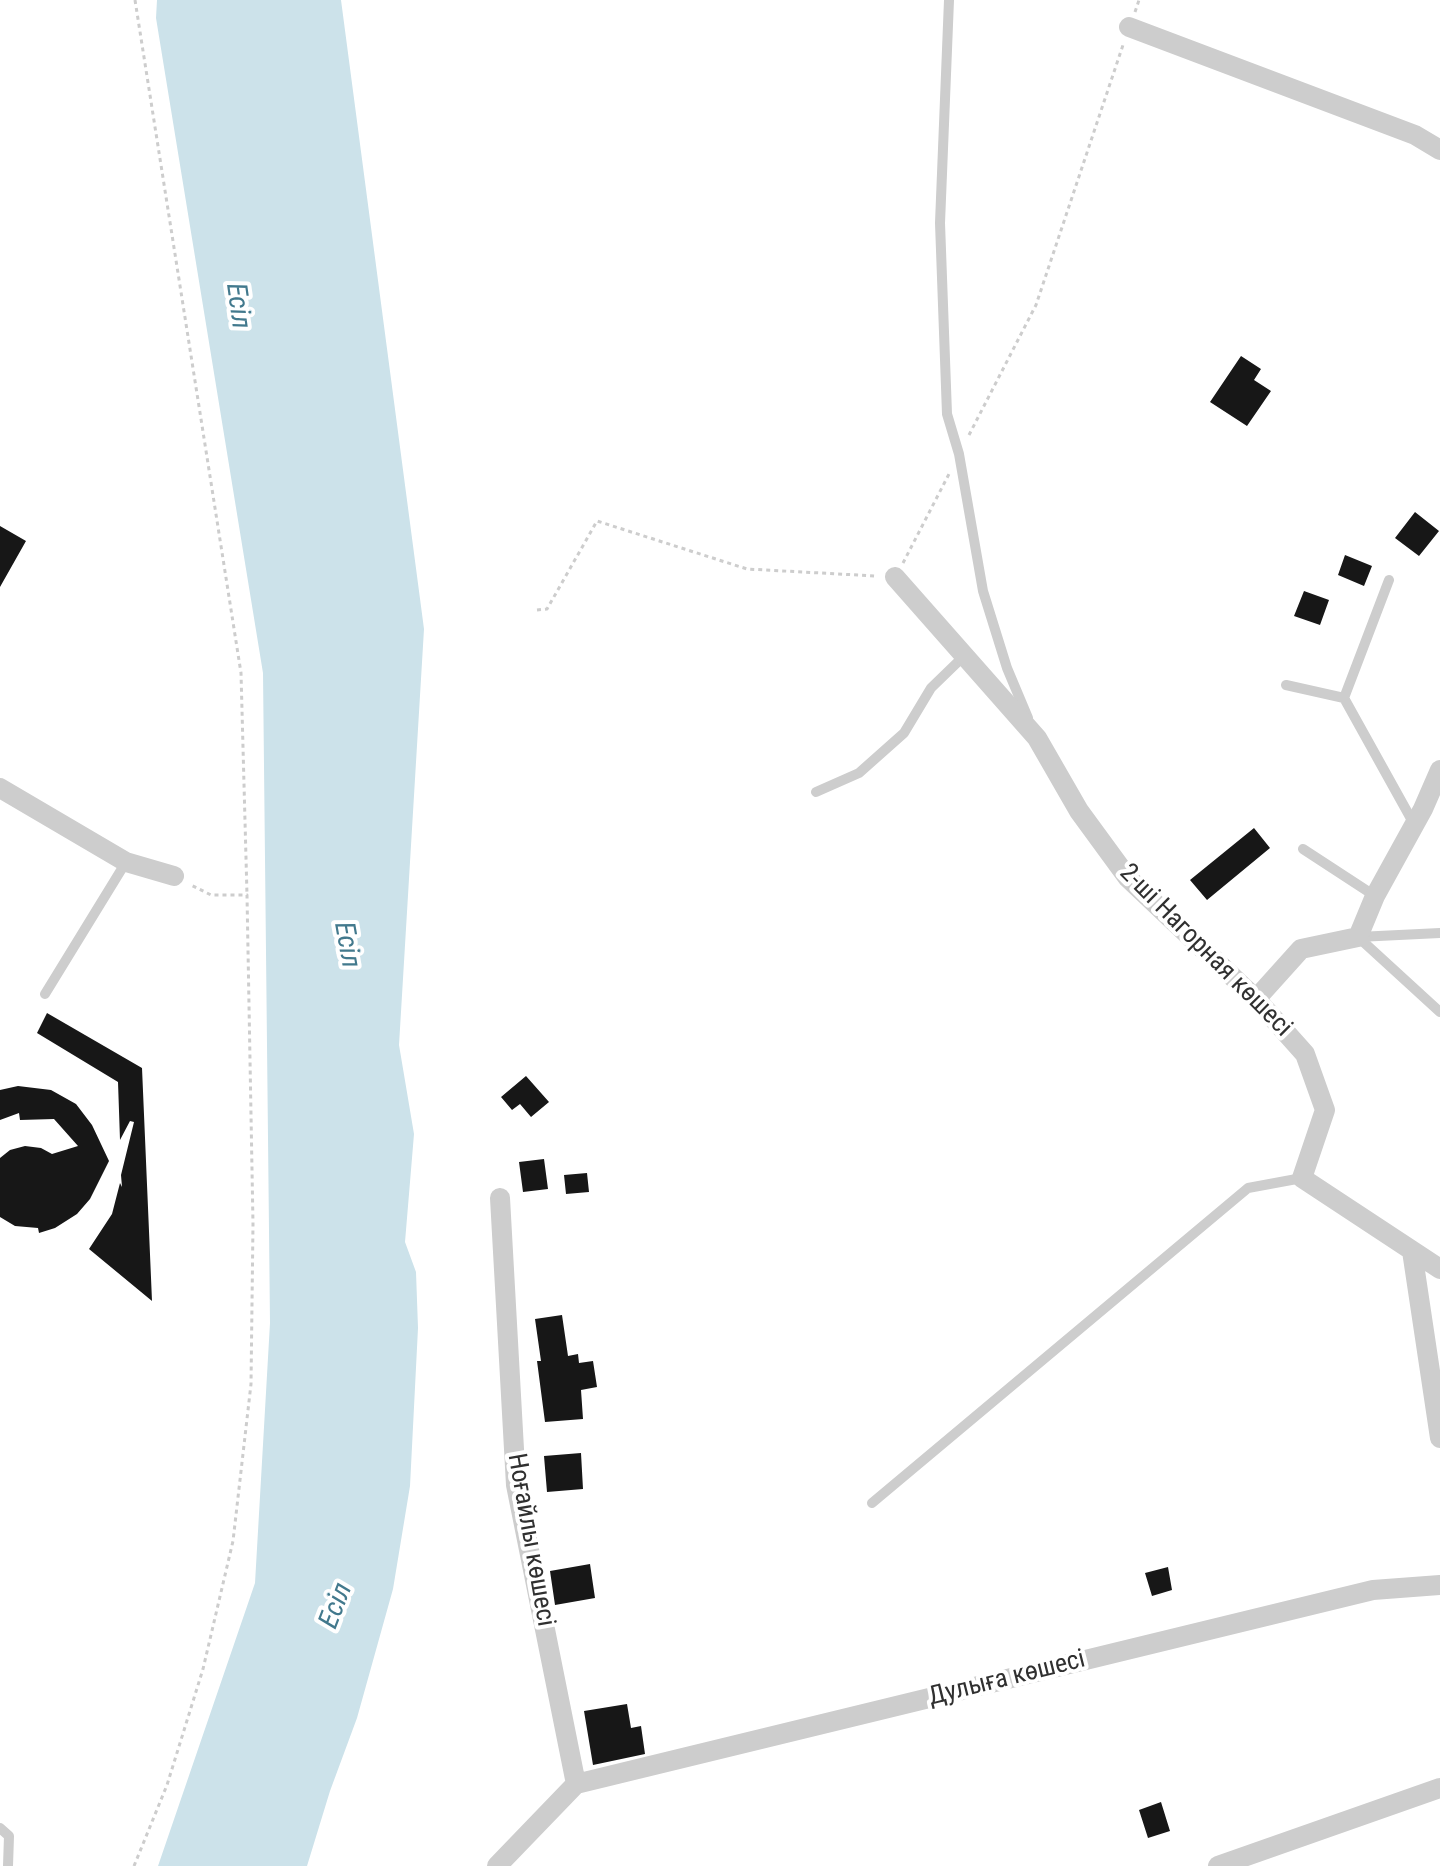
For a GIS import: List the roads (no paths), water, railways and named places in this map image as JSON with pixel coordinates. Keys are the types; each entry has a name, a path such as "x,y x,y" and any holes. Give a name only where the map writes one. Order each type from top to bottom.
{"street":[{"path":"1129,27 1415,135 1440,150"},
{"name":"2-ші Нагорная көшесі","path":"895,577 1037,738 1079,811 1128,878 1256,999 1305,1054 1325,1110 1302,1178"},
{"path":"1256,999 1301,949 1358,937 1375,896 1440,770"},
{"path":"0,788 126,862 174,876"},
{"path":"1302,1178 1440,1269"},
{"name":"Ноғайлы көшесі","path":"500,1198 516,1485 576,1784"},
{"path":"1412,1251 1440,1438"},
{"name":"Дулыға көшесі","path":"576,1784 1373,1590 1440,1585"},
{"path":"497,1866 576,1784"},
{"path":"1218,1866 1440,1788"}],"lane":[{"path":"949,0 940,223 947,414 959,454 983,591 1007,668 1037,738"},
{"path":"1344,698 1389,580"},
{"path":"816,792 859,773 904,733 931,688 964,656"},
{"path":"1286,685 1344,698 1414,824"},
{"path":"1303,849 1375,896"},
{"path":"45,994 126,862"},
{"path":"1358,937 1440,933"},
{"path":"1358,937 1440,1012"},
{"path":"872,1503 1248,1188 1302,1178"},
{"path":"0,1828 9,1836 8,1866"}],"water":[{"name":"Есіл","path":"157,0 341,0 424,629 399,1045 414,1134 405,1242 416,1272 418,1328 410,1486 393,1589 357,1718 307,1866 158,1866 255,1583 270,1323 263,673 156,18"}]}
